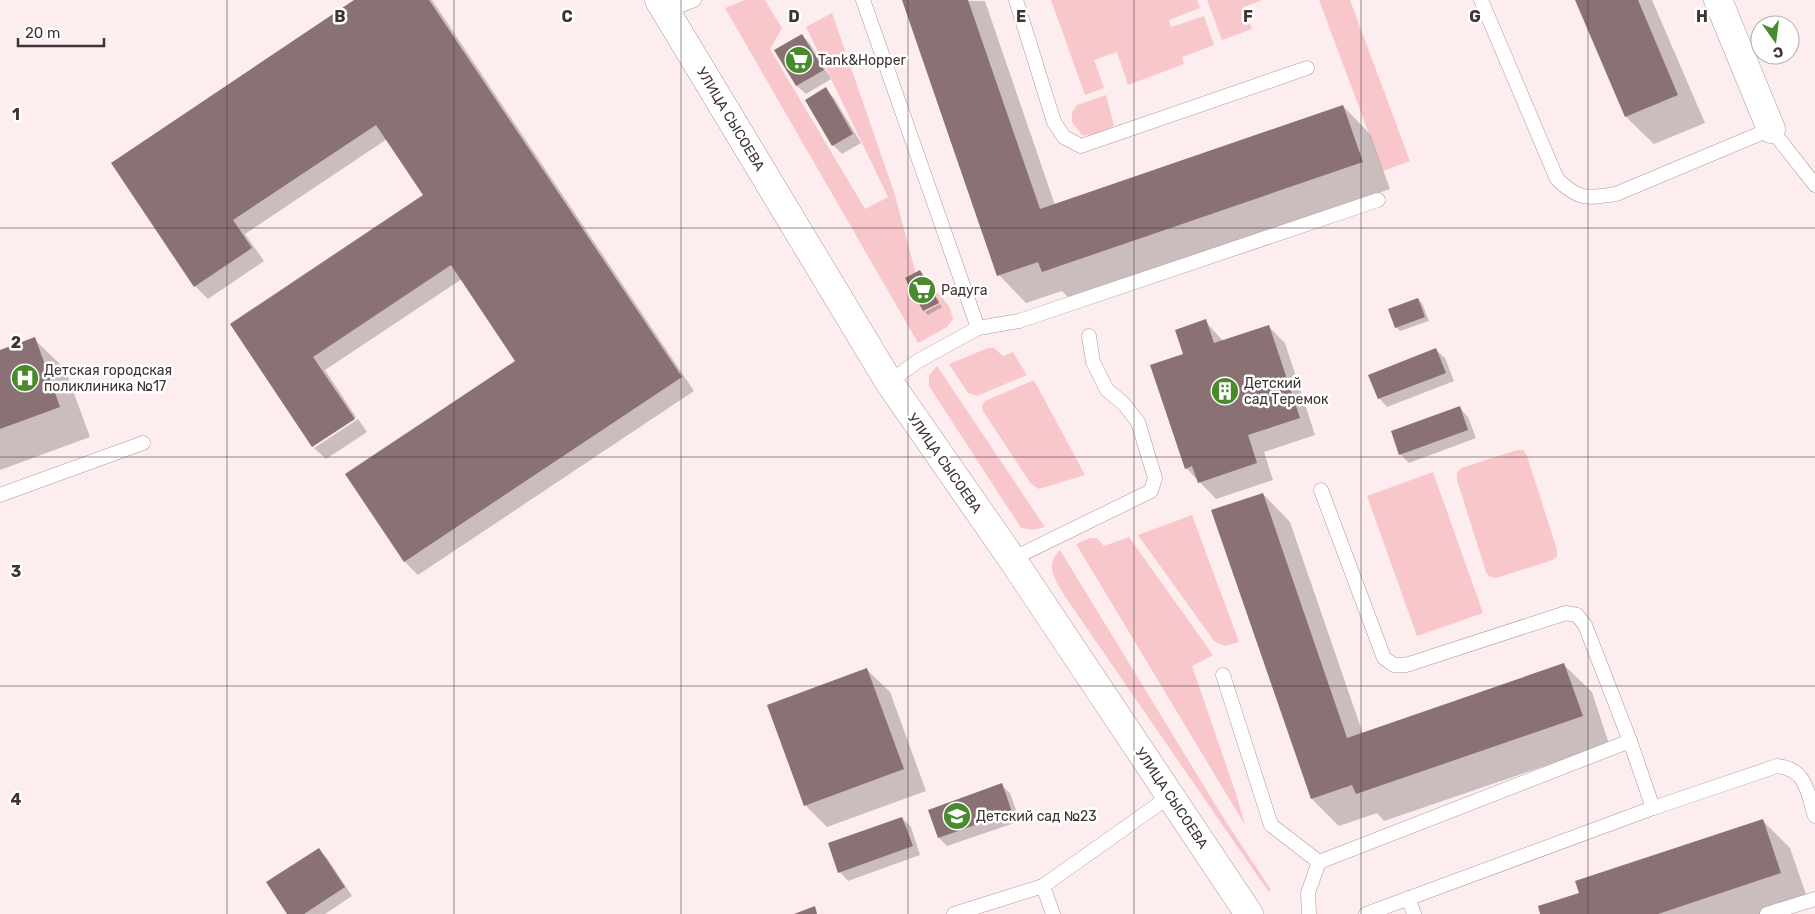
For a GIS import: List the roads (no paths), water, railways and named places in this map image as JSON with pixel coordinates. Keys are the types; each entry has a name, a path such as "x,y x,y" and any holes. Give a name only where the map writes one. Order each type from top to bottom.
{"street":[{"path":"1718,0 1772,129"},
{"name":"УЛИЦА СЫСОЕВА","path":"662,5 889,382 1012,559 1249,914"}],"lane":[{"path":"662,5 694,0"},
{"path":"863,0 978,328"},
{"path":"1016,0 1054,122 1064,137 1081,146 1307,68"},
{"path":"1481,0 1557,179 1572,193 1590,198 1616,194 1772,129 1815,186"},
{"path":"889,382 918,361 978,328 1019,321 1378,200"},
{"path":"1012,559 1151,490 1155,478 1138,422 1124,404 1107,390 1093,362 1089,336"},
{"path":"0,495 143,443"},
{"path":"1321,490 1384,658 1394,665 1406,665 1566,613 1577,615 1585,624 1630,741 1652,808"},
{"path":"1223,675 1272,825 1319,862"},
{"path":"1309,914 1308,893 1319,862 1630,741"},
{"path":"1366,914 1652,808 1777,766 1791,767 1803,777 1815,816"},
{"path":"954,914 1043,886 1170,796"},
{"path":"1043,886 1053,914"},
{"path":"1408,898 1414,914"},
{"path":"1767,914 1815,899"}],"place":[{"name":"Tank&Hopper","path":"799,60"},
{"name":"Радуга","path":"922,290"},
{"name":"Детская городская поликлиника №17","path":"25,378"},
{"name":"Детский сад Теремок","path":"1225,391"},
{"name":"Детский сад №23","path":"957,816"}]}
